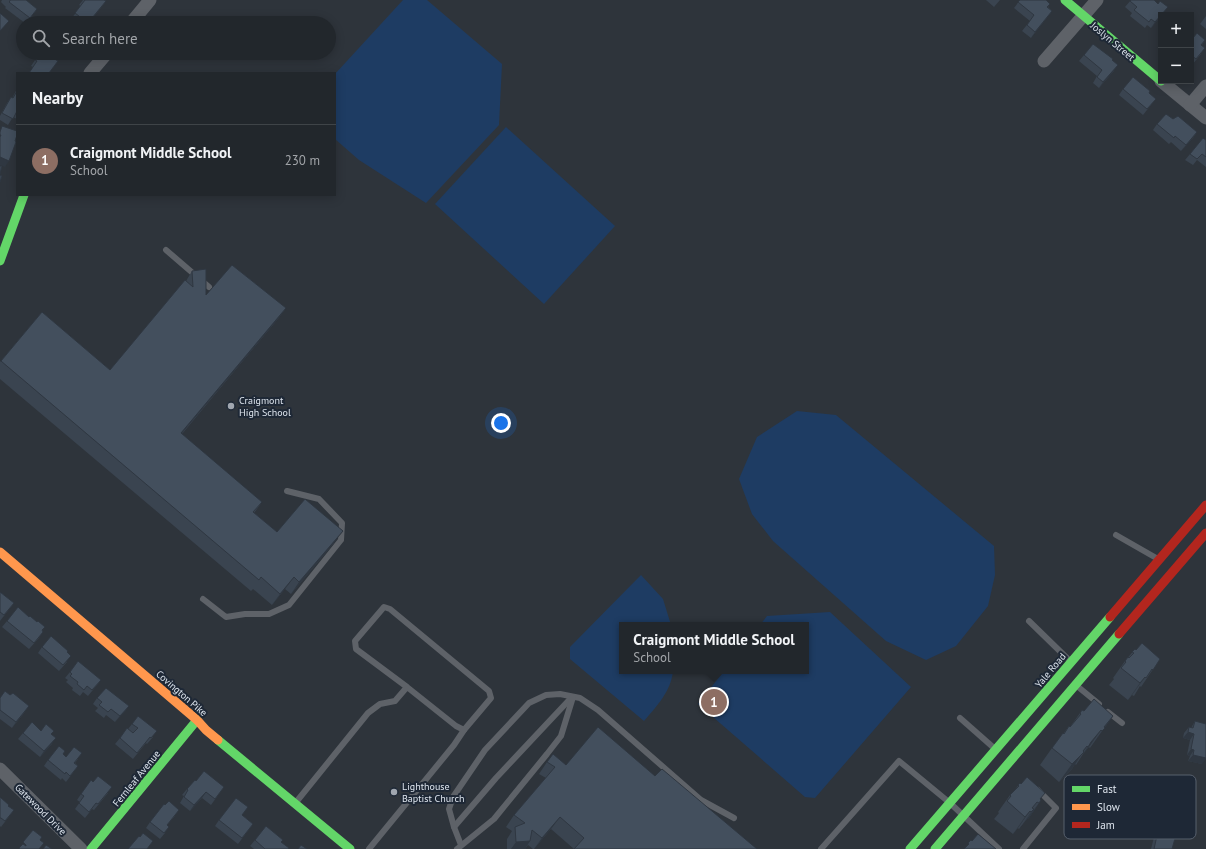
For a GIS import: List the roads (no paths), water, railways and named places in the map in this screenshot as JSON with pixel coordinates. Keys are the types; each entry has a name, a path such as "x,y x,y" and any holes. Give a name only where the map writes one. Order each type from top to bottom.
{"main road":[{"name":"Joslyn Street","path":"1064,0 1158,78"},
{"path":"0,261 24,196"},
{"name":"Yale Road","path":"935,849 1076,685 1166,565 1206,505"},
{"name":"Yale Road","path":"910,849 1071,662 1166,565 1206,533"},
{"name":"Covington Pike","path":"0,552 197,720 206,730 350,849"},
{"name":"Fernleaf Avenue","path":"92,849 197,720"}],"street":[{"path":"137,16 150,0"},
{"path":"1044,61 1097,0"},
{"path":"91,72 101,60"},
{"name":"Joslyn Street","path":"1165,84 1206,118"},
{"path":"1190,105 1206,86"},
{"name":"Gatewood Drive","path":"0,769 81,849"}],"lane":[{"path":"166,250 209,287"},
{"path":"203,599 226,618 245,614 268,614 289,605 342,540 342,523 319,499 287,491"},
{"path":"1116,535 1166,565"},
{"path":"368,849 491,698 489,691 390,609 384,607 355,641 356,649 456,726 464,730"},
{"path":"1029,621 1071,662"},
{"path":"1076,685 1122,723"},
{"path":"295,804 368,713 380,704 395,701 407,687"},
{"path":"573,697 561,736 494,819 459,847 449,809 453,797 485,750 503,729 528,703 546,695 560,694 580,698 598,710 701,800 734,818"},
{"path":"454,827 496,778 573,697"},
{"path":"960,718 996,749"},
{"path":"821,849 899,761 950,803 999,849"},
{"path":"1023,849 1056,808 1033,785"}],"place":[{"name":"Craigmont High School","path":"231,406"},
{"name":"Craigmont Middle School","path":"714,702"},
{"name":"Lighthouse Baptist Church","path":"394,792"}]}
